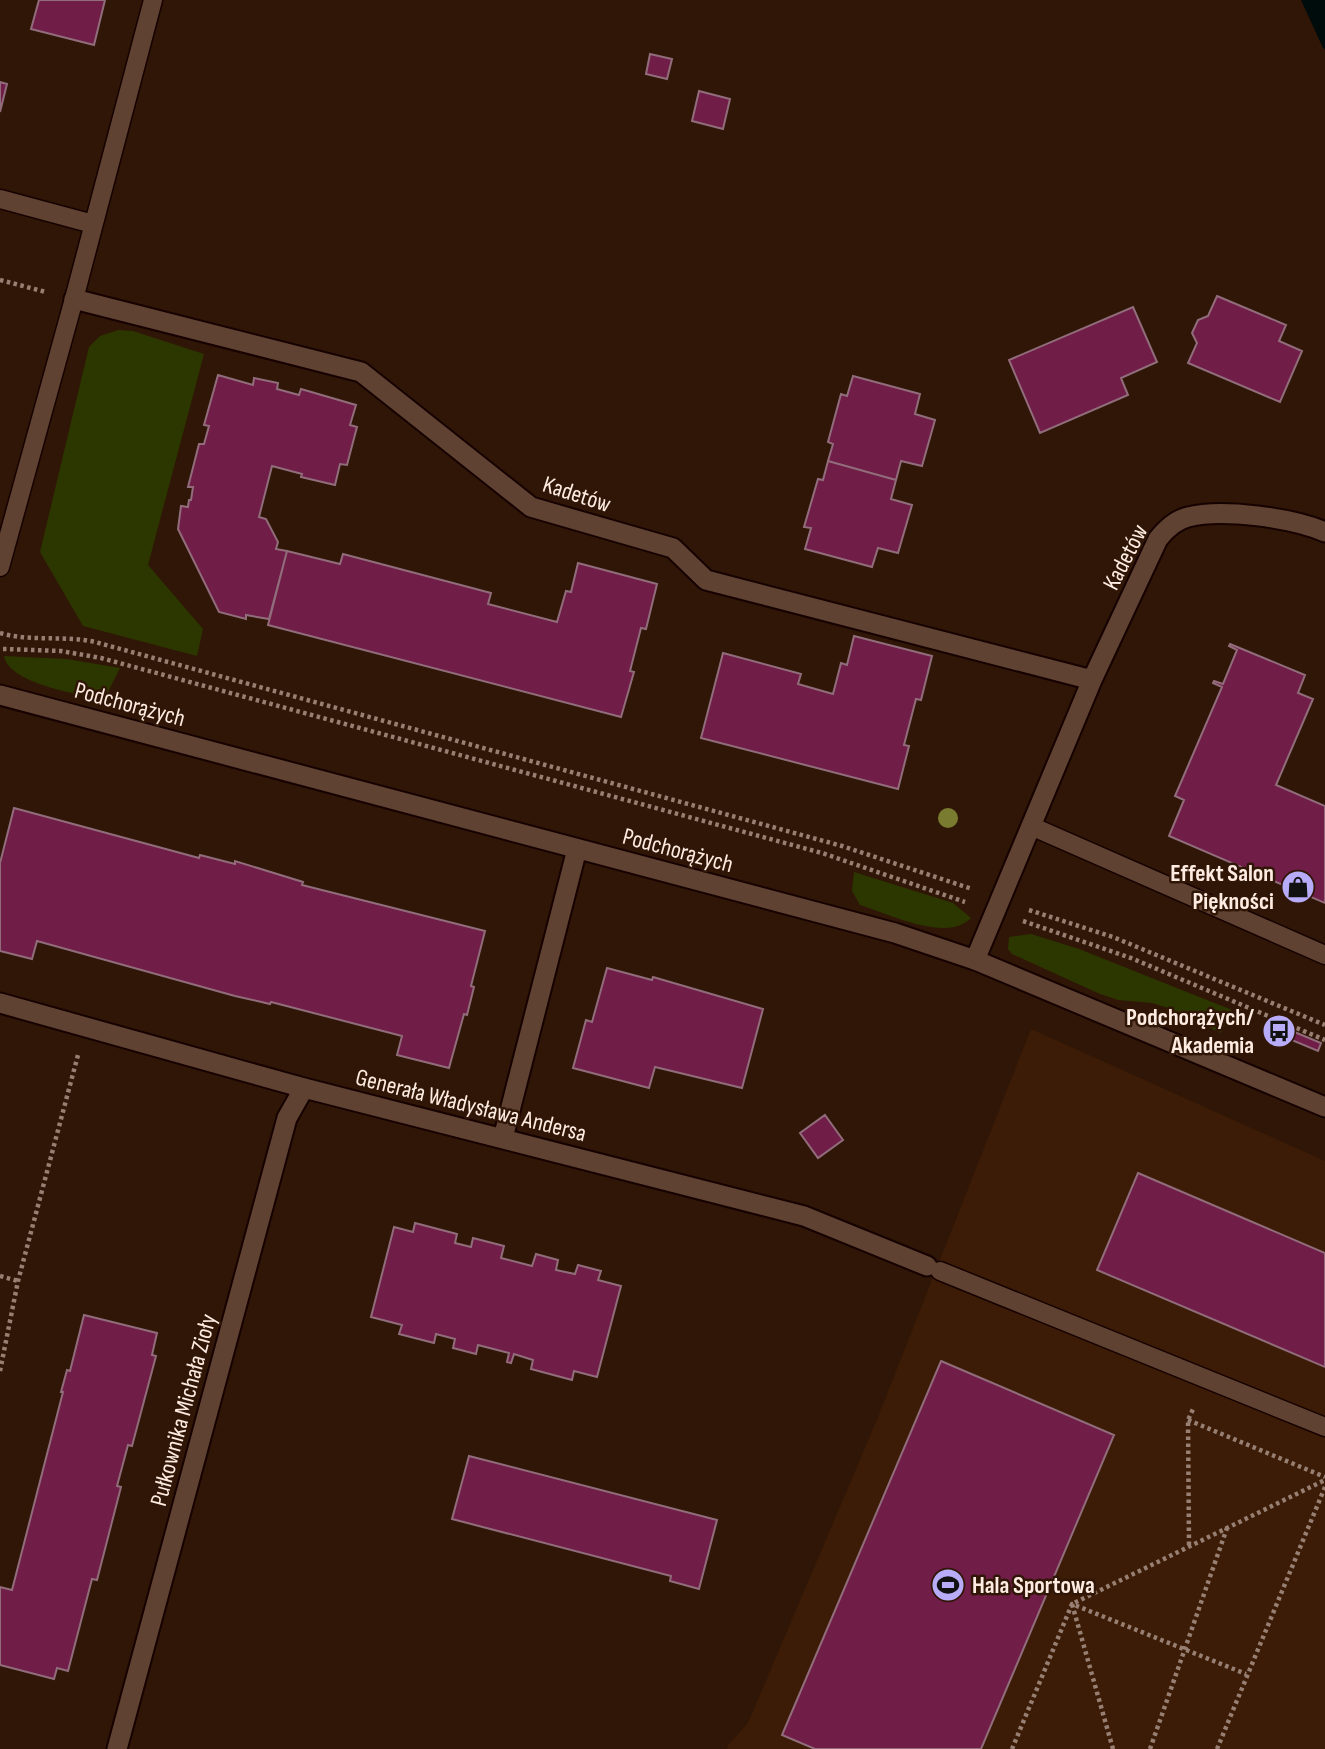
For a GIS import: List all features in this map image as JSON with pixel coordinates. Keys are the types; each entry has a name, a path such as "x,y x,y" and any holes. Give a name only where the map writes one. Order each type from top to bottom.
{"street":[{"name":"Kadetów","path":"74,299 361,372 531,507 673,548 706,580 1092,680"},
{"name":"Kadetów","path":"975,960 1092,680 1158,539 1168,527 1188,517 1226,514 1281,519 1325,532"},
{"name":"Podchorążych","path":"0,695 895,933 975,960 1325,1107"},
{"path":"503,1138 577,849"},
{"name":"Generała Władysława Andersa","path":"0,1003 304,1088 804,1216 933,1269"},
{"name":"Pułkownika Michała Zioły","path":"117,1749 287,1118 304,1088"}],"lane":[{"path":"0,567 153,0"},
{"path":"0,200 93,225"},
{"path":"1031,826 1325,955"},
{"path":"933,1269 1325,1427"}],"path":[{"path":"0,280 74,299"},
{"path":"0,633 17,637 79,638 95,642 842,846 984,893"},
{"path":"3,649 61,651 101,658 822,853 976,905"},
{"path":"1018,907 1113,937 1325,1025"},
{"path":"1013,918 1130,958 1325,1040"},
{"path":"0,1371 1,1354 18,1281 86,1027"},
{"path":"0,1276 18,1281"},
{"path":"1189,1545 1188,1420 1325,1478"},
{"path":"1012,1749 1072,1604 1325,1478"},
{"path":"1217,1749 1325,1487"},
{"path":"1150,1749 1228,1527"},
{"path":"1072,1604 1246,1674"},
{"path":"1072,1604 1113,1749"}],"shaded area":[{"path":"1301,0 1325,0 1325,50 1323,48"},
{"path":"1031,1029 1325,1161 1325,1749 727,1749 748,1723 876,1422"}],"green space":[{"path":"118,330 133,331 204,354 148,565 203,629 197,656 83,626 40,552 89,347 100,336"},
{"path":"4,656 67,659 120,668 107,694 97,698 29,680 8,665"},
{"path":"854,872 953,903 971,918 961,925 933,927 902,920 860,905 852,891"},
{"path":"1031,934 1079,949 1232,1010 1221,1033 1168,1008 1152,1003 1118,1000 1100,994 1012,954 1008,949 1009,937"}],"building":[{"path":"39,0 105,0 94,45 31,29"},
{"path":"650,54 672,59 667,79 646,74"},
{"path":"0,82 7,84 0,112"},
{"path":"699,91 730,99 723,129 692,121"},
{"path":"1217,296 1286,325 1279,341 1302,351 1280,402 1188,363 1197,343 1192,333 1198,320 1208,316"},
{"path":"1133,307 1157,362 1121,378 1128,395 1040,433 1009,360"},
{"path":"218,375 253,385 254,378 278,383 277,389 299,395 301,389 356,405 350,425 357,427 347,465 340,464 335,485 301,477 302,474 272,466 259,517 266,519 278,542 276,549 287,551 269,619 246,615 246,619 219,612 178,529 181,506 188,507 191,500 193,487 188,487 199,444 204,444 209,426 204,425"},
{"path":"853,376 920,394 915,414 935,420 922,466 901,461 896,480 828,461 833,444 828,442 841,394 847,396"},
{"path":"828,461 896,480 891,499 912,505 898,553 878,548 872,567 805,549 811,528 804,527 818,479 823,480"},
{"path":"287,551 340,564 343,554 491,593 488,604 557,622 566,591 571,592 578,563 657,584 646,629 641,628 630,671 634,672 621,717 268,625"},
{"path":"854,636 932,656 921,700 916,699 904,745 909,746 898,789 701,738 723,653 801,674 798,684 833,694 841,663 847,665"},
{"path":"1230,644 1305,675 1298,693 1313,699 1276,785 1325,806 1325,903 1169,836 1184,800 1175,796 1222,687 1213,683 1223,684 1237,650 1229,646"},
{"path":"14,808 199,858 200,855 235,864 235,861 303,882 302,885 485,931 471,986 474,987 467,1015 464,1014 449,1068 397,1055 402,1036 271,1002 270,1004 235,996 37,941 32,959 0,951 0,863"},
{"path":"607,968 652,980 653,977 763,1009 742,1088 655,1067 649,1088 573,1068 586,1020 592,1022"},
{"path":"1273,1023 1321,1043 1318,1051 1270,1031"},
{"path":"825,1115 843,1140 818,1158 800,1133"},
{"path":"1138,1173 1325,1253 1325,1367 1097,1270"},
{"path":"415,1223 457,1234 455,1243 471,1247 473,1238 504,1246 501,1258 532,1266 536,1254 558,1260 556,1270 575,1274 578,1265 601,1271 598,1280 621,1286 597,1377 574,1371 572,1380 531,1369 533,1360 514,1354 511,1363 507,1362 509,1353 478,1345 476,1354 453,1348 455,1339 436,1334 434,1343 399,1334 402,1325 371,1317 394,1227 413,1232"},
{"path":"84,1315 157,1333 152,1355 156,1356 132,1446 128,1445 117,1486 121,1487 97,1580 92,1579 68,1671 57,1668 54,1679 0,1665 0,1587 12,1590 61,1392 67,1370 70,1371"},
{"name":"Hala Sportowa","path":"941,1361 1114,1435 981,1749 815,1749 782,1735"},
{"path":"469,1456 717,1520 699,1589 670,1581 671,1576 452,1519"}],"place":[{"name":"Effekt Salon Piękności","path":"1298,887"},
{"name":"Podchorążych/ Akademia","path":"1279,1031"},
{"name":"Hala Sportowa","path":"948,1585"}]}
